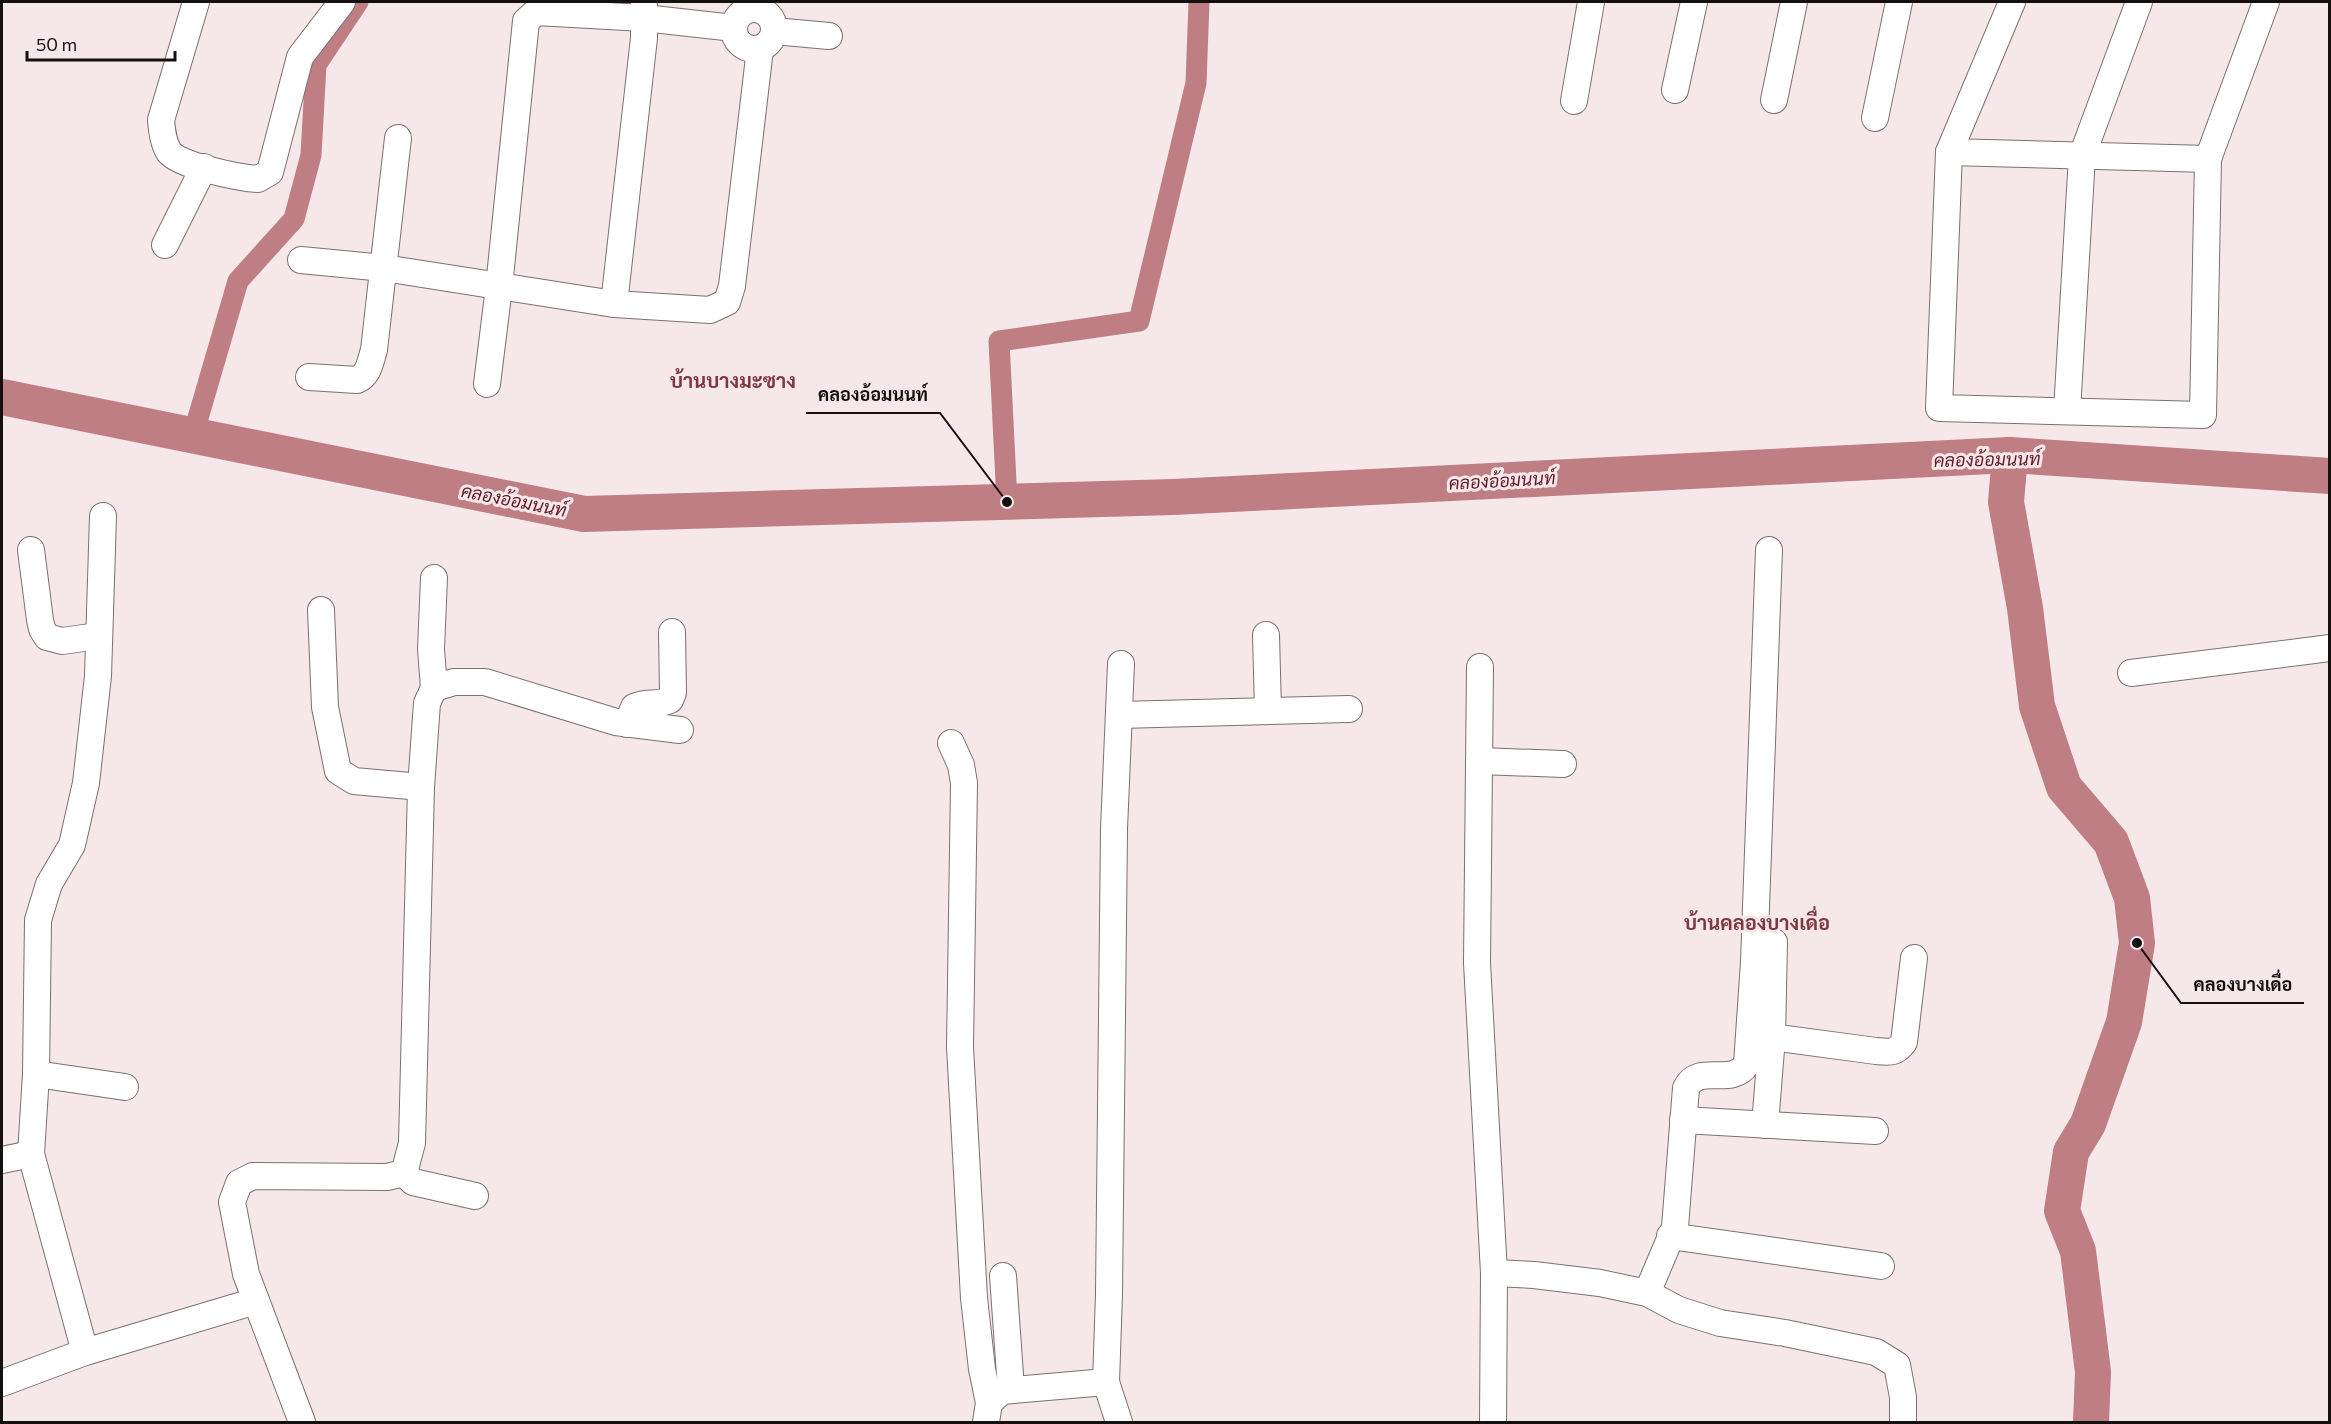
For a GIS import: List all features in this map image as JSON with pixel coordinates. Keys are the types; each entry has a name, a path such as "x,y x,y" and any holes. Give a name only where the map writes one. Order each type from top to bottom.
{"street":[{"path":"196,2 161,120 163,136 170,153 186,162 250,178 258,178 270,172 300,57 342,2"},
{"path":"1574,101 1591,2"},
{"path":"1675,90 1694,2"},
{"path":"1774,100 1794,2"},
{"path":"1875,118 1899,2"},
{"path":"2013,2 1949,152 1939,408 2203,415 2208,159 2266,2"},
{"path":"2067,411 2082,156 2139,2"},
{"path":"301,261 384,268 499,286 614,304 710,310 727,302 732,286 767,40 773,23 764,11 756,9 743,13 644,10 536,12 526,21 499,286 487,384"},
{"path":"614,304 644,38 644,10"},
{"path":"767,40 829,36"},
{"path":"309,376 357,380 366,374 374,350 398,138"},
{"path":"1949,152 2208,159"},
{"path":"165,245 204,167"},
{"path":"85,1352 31,1154 36,1074 38,920 49,884 72,845 86,783 98,676 103,516"},
{"path":"31,550 40,620 47,637 62,641 98,636"},
{"path":"1647,1293 1675,1227 1686,1088 1690,1080 1699,1076 1734,1075 1742,1072 1747,1064 1754,963 1769,550"},
{"path":"404,1173 412,1143 421,787 428,703 434,688 431,649 434,578"},
{"path":"321,610 325,707 338,771 354,781 421,787"},
{"path":"627,724 634,707 644,702 659,705 670,700 673,693 672,632"},
{"path":"1266,635 1268,711"},
{"path":"2131,673 2330,648"},
{"path":"1119,1422 1106,1382 1114,828 1121,664"},
{"path":"1480,667 1478,963 1494,1273 1493,1422"},
{"path":"434,688 454,682 485,682 616,722 680,730"},
{"path":"1119,715 1349,709"},
{"path":"951,743 961,765 964,783 960,1047 974,1298 987,1413"},
{"path":"1479,761 1563,765"},
{"path":"1765,1125 1772,1037 1773,942"},
{"path":"1772,1037 1892,1053 1900,1049 1904,1042 1914,958"},
{"path":"36,1074 125,1087"},
{"path":"1683,1120 1875,1131"},
{"path":"2,1160 31,1154"},
{"path":"404,1173 413,1182 475,1196"},
{"path":"302,1422 246,1274 232,1202 239,1183 253,1176 387,1176 404,1173"},
{"path":"1670,1236 1881,1266"},
{"path":"1494,1273 1600,1283 1647,1293 1679,1310 1720,1323 1785,1333 1876,1352 1897,1365 1903,1397 1904,1422"},
{"path":"1003,1276 1011,1389"},
{"path":"2,1383 85,1352 256,1301"},
{"path":"987,1413 1002,1391 1106,1382"}],"waterway":[{"path":"193,435 238,281 294,219 311,155 316,65 358,2"},
{"path":"1007,502 999,341 1139,321 1196,83 1199,2"},
{"name":"คลองอ้อมนนท์","path":"2,397 584,514 1173,497 2010,455 2330,476"},
{"path":"2010,455 2006,502 2025,608 2037,706 2064,787 2111,842 2132,898 2137,943 2124,1022 2088,1124 2071,1152 2062,1211 2078,1251 2093,1372 2091,1422"}],"place":[{"name":"คลองอ้อมนนท์","path":"1007,502"},
{"name":"คลองบางเดื่อ","path":"2137,943"}],"district":[{"name":"บ้านบางมะซาง","path":"733,380"},
{"name":"บ้านคลองบางเดื่อ","path":"1757,922"}]}
